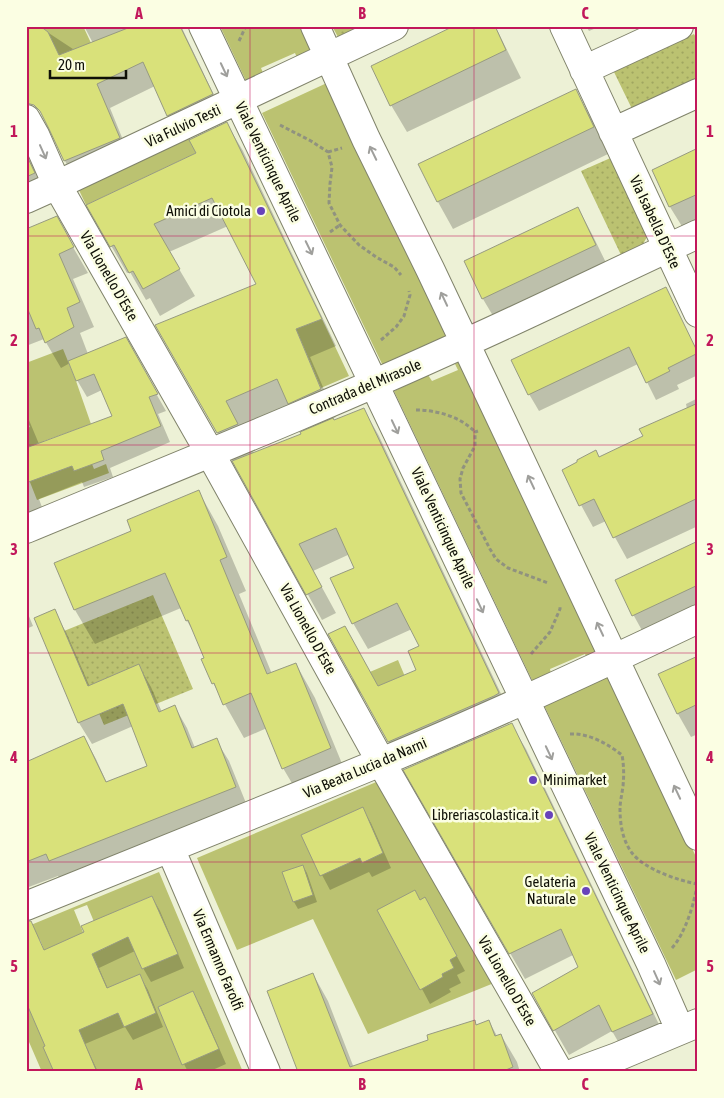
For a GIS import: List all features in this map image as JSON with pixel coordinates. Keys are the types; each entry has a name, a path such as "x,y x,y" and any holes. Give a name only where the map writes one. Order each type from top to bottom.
{"street":[{"name":"Viale Venticinque Aprile","path":"203,26 651,964 689,1027"},
{"path":"315,26 366,139 502,420 698,836"},
{"name":"Via Fulvio Testi","path":"26,199 394,26"},
{"name":"Via Isabella D'Este","path":"564,26 698,313"},
{"path":"584,70 679,26"},
{"path":"613,132 698,93"},
{"name":"Via Lionello D'Este","path":"26,119 57,186 210,453 381,762 559,1072"},
{"name":"Contrada del Mirasole","path":"26,528 374,384 698,234"},
{"name":"Via Beata Lucia da Narni","path":"26,906 381,762 524,700 698,619"},
{"name":"Via Ermanno Farolfi","path":"170,848 266,1072"},
{"path":"576,1072 619,1064 689,1027 698,1009"}],"path":[{"path":"250,126 277,124 328,152 332,167 330,203 340,225 359,245 394,267 406,280"},
{"path":"359,353 384,338 396,327 404,316 410,294 408,287"},
{"path":"390,416 408,410 437,412 462,422 476,432 475,446 463,468 460,479 461,493 496,559 508,568 550,583"},
{"path":"476,432 502,420"},
{"path":"508,666 532,653 550,632 560,609 559,602"},
{"path":"544,742 566,734 577,733 594,738 612,747 622,756 624,767 620,809 622,834 633,854 647,865 676,879 698,884 688,920 676,944 651,964"}],"green space":[{"path":"40,26 83,26 91,43 59,56 48,32"},
{"path":"220,26 302,26 314,52 298,60 295,53 261,68 264,75 247,83"},
{"path":"332,26 360,26 338,37"},
{"path":"694,34 698,41 698,81 633,111 614,72"},
{"path":"329,82 450,338 384,368 262,113"},
{"path":"188,136 196,153 86,205 78,188"},
{"path":"615,156 647,223 647,237 643,244 621,255 581,171"},
{"path":"322,319 349,376 321,388 296,329"},
{"path":"63,349 91,424 44,441 55,472 72,466 74,471 92,464 94,469 106,464 109,473 37,500 26,472 26,428 30,427 26,418 26,363"},
{"path":"461,361 599,652 587,658 585,654 550,669 551,674 533,682 394,391 428,375 432,381 458,370 455,364"},
{"path":"153,595 193,689 104,725 64,631"},
{"path":"398,660 406,679 382,685 359,694 351,680"},
{"path":"609,673 698,861 698,969 676,980 543,703"},
{"path":"381,780 494,983 368,1034 313,919 237,950 197,858"},
{"path":"159,872 243,1072 177,1072 176,1070 173,1072 42,1072 26,1035 26,1002 64,997 40,940 26,927","holes":["152,896 177,954 142,969 117,911","87,905 105,948 92,954 74,910","140,974 151,1001 136,1008 124,1027 118,1013 92,1024","193,991 218,1049 183,1064 158,1007"]}],"building":[{"path":"26,26 40,26 48,32 59,55 133,26 180,26 213,94 167,116 143,62 97,84 120,138 64,161 40,111 34,105 26,103"},
{"path":"454,26 495,26 506,50 390,106 371,66"},
{"path":"576,89 594,127 437,202 418,164"},
{"path":"227,122 322,319 296,329 321,389 288,404 277,379 226,401 238,424 217,433 155,325 256,284 212,198 154,224 180,269 143,289 133,271 129,273 114,245 110,247 86,205 196,153 189,140"},
{"path":"698,148 698,194 669,207 652,170"},
{"path":"26,154 35,173 26,177"},
{"path":"578,207 596,245 482,299 464,261"},
{"path":"57,216 74,247 59,254 80,302 67,308 74,327 45,343 39,328 36,329 26,305 26,229"},
{"path":"666,287 698,353 668,368 670,371 646,383 629,347 528,395 511,360"},
{"path":"126,337 158,394 149,397 161,426 101,451 104,460 74,471 72,466 26,483 26,448 112,416 94,374 76,381 68,361"},
{"path":"698,403 698,498 613,538 594,499 579,506 562,470 596,450 599,457 643,436 639,429"},
{"path":"364,408 499,693 388,742 328,634 345,626 378,686 416,670 408,651 419,646 397,603 352,624 330,578 354,568 336,528 299,544 322,587 306,595 232,461 301,434 300,432 333,418 334,420"},
{"path":"199,490 227,557 220,560 267,674 296,663 331,748 282,769 251,693 223,705 201,659 204,658 188,620 186,621 165,573 74,610 54,563 131,531 127,520"},
{"path":"698,541 698,585 632,616 615,580"},
{"path":"55,609 88,686 139,664 159,712 175,705 192,748 217,738 236,787 49,861 46,854 26,862 26,762 84,736 106,782 147,766 123,704 78,723 34,618"},
{"path":"698,656 698,704 677,714 658,674"},
{"path":"512,723 653,1014 612,1032 599,1005 553,1031 532,993 578,967 561,929 509,954 403,770"},
{"path":"363,807 383,853 362,863 360,858 320,876 301,835"},
{"path":"303,865 313,895 293,902 282,872"},
{"path":"415,890 420,900 425,897 457,956 450,960 454,968 442,974 443,977 420,990 377,910"},
{"path":"152,896 178,954 142,969 128,937 92,954 107,988 140,974 156,1013 124,1027 118,1013 79,1030 97,1072 54,1072 26,1002 26,921 31,921 44,950 84,932 81,926"},
{"path":"313,973 350,1067 428,1040 427,1035 475,1020 476,1025 489,1020 495,1036 501,1034 513,1067 501,1072 298,1072 267,991"},
{"path":"193,991 219,1049 182,1065 158,1007"}],"place":[{"name":"Amici di Ciotola","path":"261,211"},
{"name":"Minimarket","path":"533,780"},
{"name":"Libreriascolastica.it","path":"549,815"},
{"name":"Gelateria Naturale","path":"586,891"}]}
